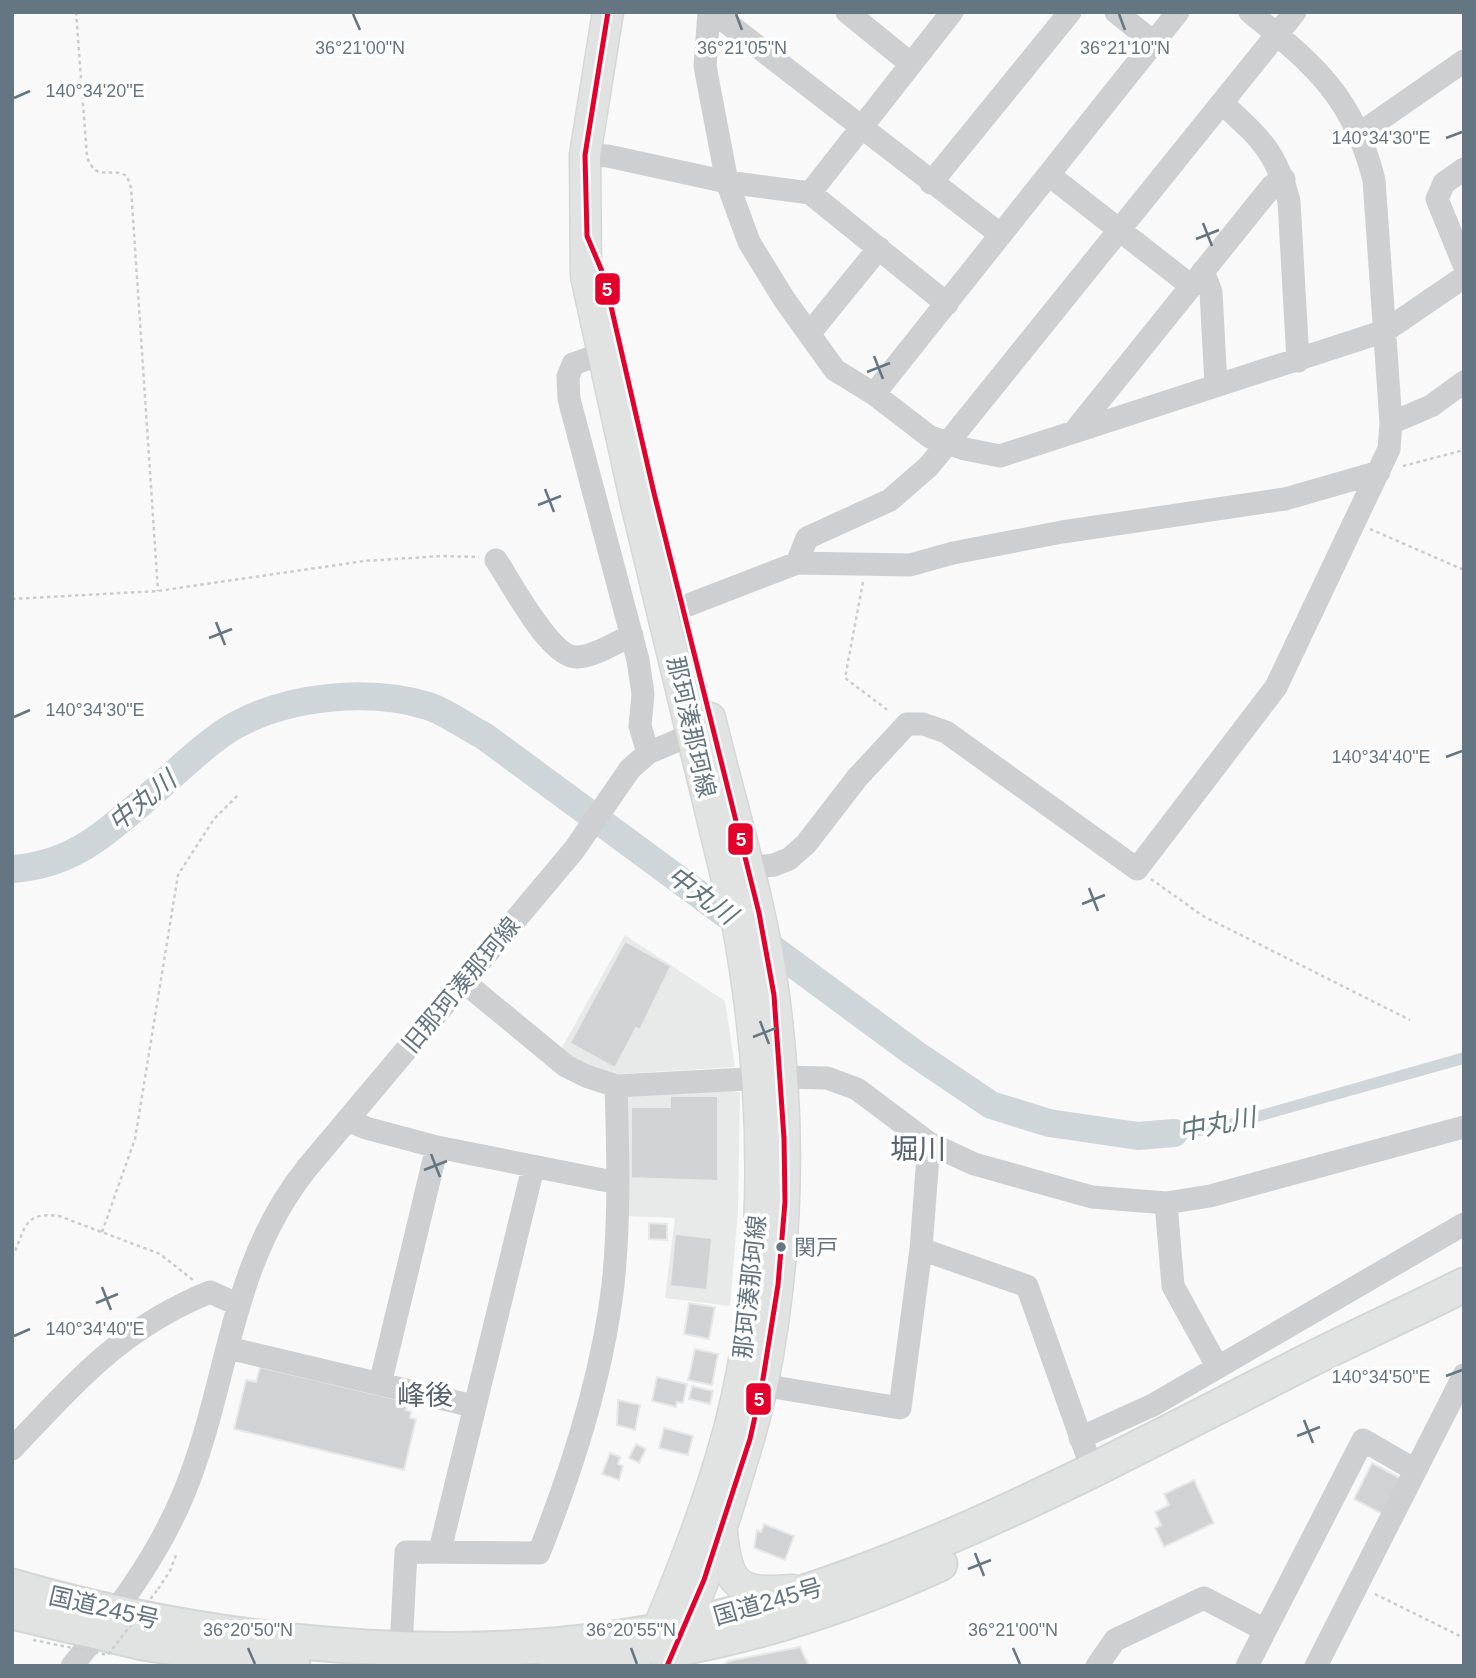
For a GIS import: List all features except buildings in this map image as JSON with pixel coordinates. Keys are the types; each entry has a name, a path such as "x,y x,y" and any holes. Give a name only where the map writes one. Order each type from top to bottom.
{"highway":[{"name":"国道245号","path":"12,1612 316,1643 401,1648 456,1650 522,1645 663,1648 978,1525 1464,1285"},
{"name":"国道245号","path":"555,1666 780,1625 898,1584 1464,1307"},
{"name":"国道245号","path":"12,1586 106,1623 239,1660 293,1666"}],"main road":[{"name":"那珂湊那珂線","path":"608,12 585,155 586,276 601,354 692,734 741,870 748,979 770,1077 785,1202 778,1285 762,1385 750,1439 721,1529 663,1648"},
{"name":"那珂湊那珂線","path":"587,236 604,276 626,380 683,607 741,870 774,995 770,1077 752,1285 740,1381 663,1648"},
{"path":"721,1529 727,1570 732,1579 761,1593 818,1588"}],"street":[{"path":"711,12 1001,235"},
{"path":"711,12 705,66 727,182 749,242 835,370 874,394 930,436 949,443 1000,456 1077,428 1298,361 1385,331 1464,277"},
{"path":"847,12 911,64"},
{"path":"810,193 952,12"},
{"path":"931,183 1070,12"},
{"path":"1116,12 1153,42"},
{"path":"874,394 1178,12"},
{"path":"741,870 774,866 789,859 806,844 857,778 907,724 923,724 946,732 1138,869 1276,687 1379,472 1389,449 1391,423 1374,180 1359,134 1341,99 1321,72 1250,12"},
{"path":"797,563 807,538 890,500 929,466 1295,12"},
{"path":"1359,134 1464,61"},
{"path":"1223,104 1265,142 1284,180 1289,201 1298,361"},
{"path":"585,155 608,156 727,182 810,193 947,304"},
{"path":"1464,169 1444,183 1437,199 1464,265"},
{"path":"1049,175 1121,230 1197,278 1211,292 1216,385"},
{"path":"1077,428 1272,186 1284,180"},
{"path":"809,334 879,248"},
{"path":"601,354 573,364 568,377 569,399 632,635 643,694 640,726 648,752 692,734"},
{"path":"1391,423 1431,406 1464,382"},
{"path":"683,607 797,563 910,565 953,553 1062,532 1286,499 1379,472"},
{"path":"496,560 554,648 573,657 580,656 632,635"},
{"name":"旧那珂湊那珂線","path":"72,1666 151,1560 181,1501 228,1348 248,1271 277,1209 348,1119 574,850 630,769 648,752"},
{"path":"464,982 566,1066 616,1086 770,1077 827,1078 856,1089 929,1143 974,1164 1092,1197 1166,1203 1253,1186 1464,1127"},
{"path":"401,1648 406,1552 440,1550 539,1553 567,1481 601,1351 613,1284 618,1183 616,1086"},
{"path":"348,1119 366,1128 437,1147 618,1183"},
{"path":"762,1385 900,1408 921,1249 929,1143"},
{"path":"380,1384 437,1147"},
{"path":"440,1550 533,1168"},
{"path":"1166,1203 1173,1286 1217,1366"},
{"path":"1080,1438 1153,1405 1464,1224"},
{"path":"921,1249 1027,1286 1092,1469"},
{"path":"12,1449 95,1361 174,1307 210,1292 239,1305"},
{"path":"228,1348 473,1406"},
{"path":"1316,1666 1464,1375"},
{"path":"1247,1666 1363,1440 1415,1469"},
{"path":"1097,1666 1115,1640 1204,1598 1265,1630"}],"path":[{"path":"76,12 87,157 91,168 98,173 120,172 127,176 131,188 158,591"},
{"path":"1379,472 1464,450"},
{"path":"1355,522 1464,570"},
{"path":"12,599 158,591 364,561 442,556 496,560"},
{"path":"866,565 845,678 907,724"},
{"path":"102,1232 135,1139 178,875 214,819 238,795"},
{"path":"1138,869 1203,916 1410,1020"},
{"path":"12,1256 22,1231 31,1218 45,1214 59,1216 160,1254 210,1292"},
{"path":"33,1640 108,1656 170,1571 178,1548"},
{"path":"1356,1585 1464,1638"}],"shaded area":[{"path":"625,935 725,1001 735,1067 602,1075 560,1051"},
{"path":"732,1090 740,1093 738,1210 730,1306 665,1298 675,1218 625,1216 625,1101 631,1094"}],"water":[{"path":"1464,1052 1464,1064 1211,1135 1137,1141 1138,1131 1211,1124"}],"waterway":[{"name":"中丸川","path":"12,869 51,862 82,848 126,816 213,740 257,715 304,701 330,698 355,696 405,700 435,709 484,736 914,1053 991,1105 1049,1123 1138,1136 1174,1133"}],"transit line":[{"name":"5","path":"608,12 585,155 587,236 604,276 654,493 759,913 774,995 784,1138 785,1202 778,1285 762,1385 750,1439 704,1580 667,1666"}],"place":[{"name":"関戸","path":"781,1247"}],"district":[{"name":"堀川","path":"918,1149"},
{"name":"峰後","path":"425,1395"}]}
